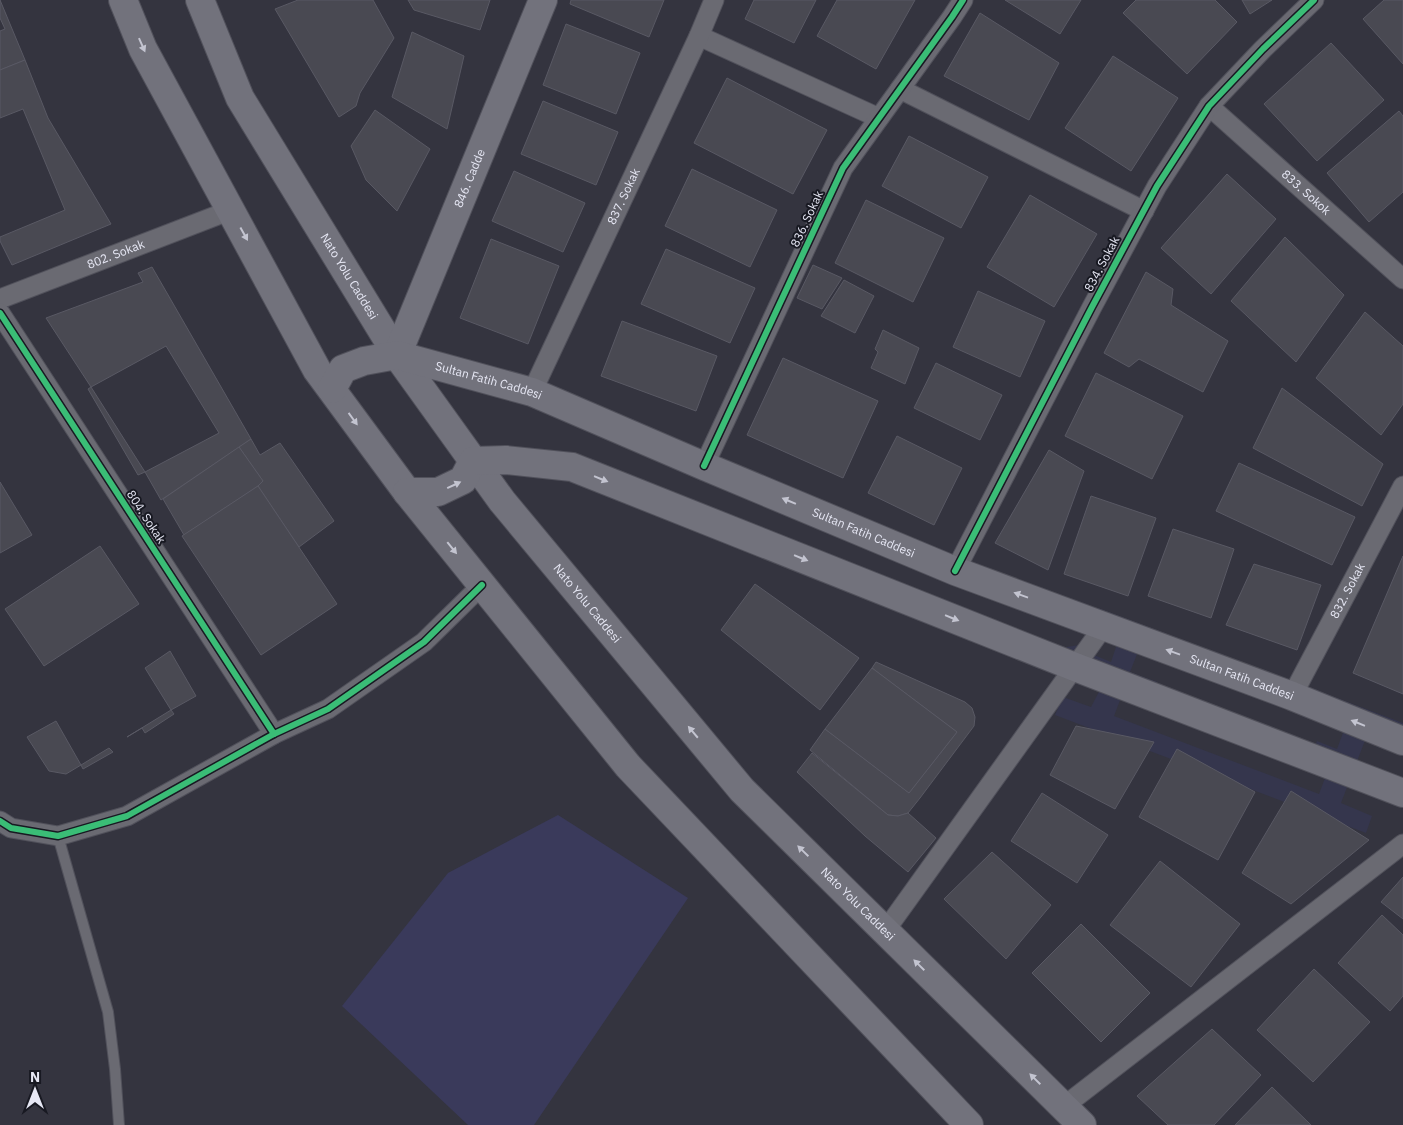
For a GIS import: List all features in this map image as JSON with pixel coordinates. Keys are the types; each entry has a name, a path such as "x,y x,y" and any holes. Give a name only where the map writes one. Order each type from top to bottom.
{"main road":[{"path":"124,0 143,49 318,370 407,492 628,766 969,1125"},
{"name":"Nato Yolu Caddesi","path":"200,0 240,98 397,355 502,501 742,790 1073,1116"},
{"name":"846. Cadde","path":"397,355 543,0"},
{"name":"Sultan Fatih Caddesi","path":"332,389 343,369 364,361 397,355 532,392 955,571 1292,696 1403,741"},
{"path":"407,492 438,492 463,480 473,461 506,460 572,467 1074,667 1403,793"}],"street":[{"name":"837. Sokak","path":"532,392 700,36 714,0"},
{"name":"836. Sokak","path":"704,466 843,168 963,0"},
{"name":"834. Sokak","path":"955,571 1157,186 1209,106 1314,0"},
{"path":"700,36 879,118"},
{"path":"900,89 1144,211"},
{"name":"833. Sokok","path":"1209,106 1403,279"},
{"name":"802. Sokak","path":"0,299 231,210"},
{"name":"804. Sokak","path":"0,313 274,734"},
{"name":"832. Sokak","path":"1292,696 1403,486"},
{"path":"0,822 12,828 58,836 127,816 274,734 328,709 424,642 482,584"},
{"path":"885,931 1104,626"},
{"path":"1073,1116 1403,844"}],"lane":[{"path":"58,836 108,1012 119,1125"}],"shaded area":[{"path":"1098,608 1403,723 1403,734 1369,730 1341,803 1372,816 1366,833 1055,715 1063,697 1091,707 1102,686 1069,682 1063,651 1067,647 1079,645 1094,655 1111,662 1120,635 1092,624","holes":["1141,644 1347,722 1337,749 1317,741 1309,763 1328,770 1319,794 1114,716 1122,695 1149,705 1157,682 1130,672"]},
{"path":"558,815 688,898 534,1125 468,1125 342,1006 448,873"}],"building":[{"path":"0,0 25,60 0,70 0,31 5,29 0,18"},
{"path":"298,0 373,0 394,38 360,93 356,106 339,117 275,9"},
{"path":"408,0 490,0 480,30 414,10"},
{"path":"571,0 664,0 649,37 570,4"},
{"path":"754,0 816,0 794,43 745,19"},
{"path":"837,0 915,0 876,69 817,36"},
{"path":"1005,0 1081,0 1060,34"},
{"path":"1136,0 1215,0 1237,22 1187,74 1123,13"},
{"path":"1242,0 1272,0 1250,14"},
{"path":"1384,0 1403,0 1403,64 1363,19"},
{"path":"980,13 1059,63 1029,120 944,76"},
{"path":"566,24 640,53 616,114 543,85"},
{"path":"412,32 464,56 447,129 392,97"},
{"path":"1331,43 1384,100 1317,161 1264,104"},
{"path":"1113,56 1178,98 1131,171 1065,128"},
{"path":"25,60 48,118 111,224 12,265 0,241 0,237 65,210 23,109 0,118 0,70"},
{"path":"727,78 827,130 793,194 694,143"},
{"path":"543,101 618,132 596,185 521,154"},
{"path":"375,110 430,149 397,211 366,180 351,146"},
{"path":"1399,111 1403,116 1403,192 1369,222 1327,173"},
{"path":"909,136 988,177 961,228 882,186"},
{"path":"692,169 777,210 750,267 665,226"},
{"path":"514,171 585,203 563,252 492,221"},
{"path":"1227,174 1276,219 1211,294 1161,248"},
{"path":"1030,195 1097,234 1054,307 987,267"},
{"path":"866,200 944,238 913,302 835,263"},
{"path":"1285,237 1344,295 1296,362 1231,301"},
{"path":"491,239 559,266 528,344 460,318"},
{"path":"666,249 755,288 730,343 641,304"},
{"path":"813,265 842,278 822,309 797,298"},
{"path":"152,267 251,439 161,500 145,472 219,433 166,346 91,387 46,318 143,282 138,273"},
{"path":"1146,272 1173,289 1171,305 1228,341 1203,392 1139,359 1129,367 1104,353"},
{"path":"844,280 874,296 855,333 821,316"},
{"path":"978,291 1045,321 1020,377 953,347"},
{"path":"1365,312 1403,346 1403,404 1381,435 1316,378"},
{"path":"622,321 717,356 696,411 601,376"},
{"path":"883,330 919,348 905,384 871,368 878,352 875,349"},
{"path":"783,358 878,401 843,478 747,435"},
{"path":"936,363 1002,395 980,440 914,408"},
{"path":"1096,373 1183,416 1152,479 1065,436"},
{"path":"91,387 145,472 138,475 88,389"},
{"path":"1282,388 1383,464 1362,506 1253,448"},
{"path":"897,436 962,468 934,525 868,493"},
{"path":"251,439 260,455 280,443 334,521 299,547 258,486 263,481 239,447"},
{"path":"239,447 263,481 184,535 163,499"},
{"path":"1049,450 1084,471 1048,570 995,543"},
{"path":"1239,463 1355,517 1332,565 1216,511"},
{"path":"0,482 32,535 0,553"},
{"path":"258,486 337,604 261,655 182,536"},
{"path":"1091,496 1156,518 1128,596 1064,574"},
{"path":"1173,529 1234,549 1211,618 1148,596"},
{"path":"100,546 139,604 44,666 5,609"},
{"path":"1403,556 1403,694 1353,673"},
{"path":"1254,564 1321,585 1297,650 1226,625"},
{"path":"755,584 859,658 820,710 721,630"},
{"path":"170,651 196,696 171,710 145,668"},
{"path":"876,662 965,702 972,708 975,717 974,726 920,798 908,813 898,816 888,815 810,750 825,729 909,793 957,732 872,668"},
{"path":"872,668 957,732 909,793 825,729"},
{"path":"171,710 174,714 145,733 142,728 127,737"},
{"path":"56,721 81,765 66,774 49,771 27,737"},
{"path":"1076,726 1154,742 1115,809 1050,775"},
{"path":"109,748 113,752 83,769 81,765"},
{"path":"1177,749 1255,792 1218,860 1139,817"},
{"path":"812,753 888,815 898,816 908,813 936,838 908,872 865,836 797,772"},
{"path":"1291,791 1369,840 1291,904 1242,873"},
{"path":"1042,793 1108,835 1077,883 1011,841"},
{"path":"992,852 1051,905 1006,959 944,899"},
{"path":"1160,861 1240,924 1191,987 1110,925"},
{"path":"1403,877 1403,919 1381,902"},
{"path":"1382,915 1403,935 1403,996 1390,1011 1338,963"},
{"path":"1081,924 1150,993 1101,1042 1032,973"},
{"path":"1314,969 1370,1022 1313,1082 1257,1030"},
{"path":"1212,1029 1261,1075 1214,1125 1168,1125 1137,1096"},
{"path":"1272,1087 1311,1125 1235,1125"}],"cycle path":[{"path":"704,466 843,168 963,0"},
{"path":"955,571 1157,186 1209,106 1263,49 1314,0"},
{"path":"0,313 274,734"},
{"path":"0,821 11,828 58,836 127,816 274,734 328,709 424,642 482,585"}]}
